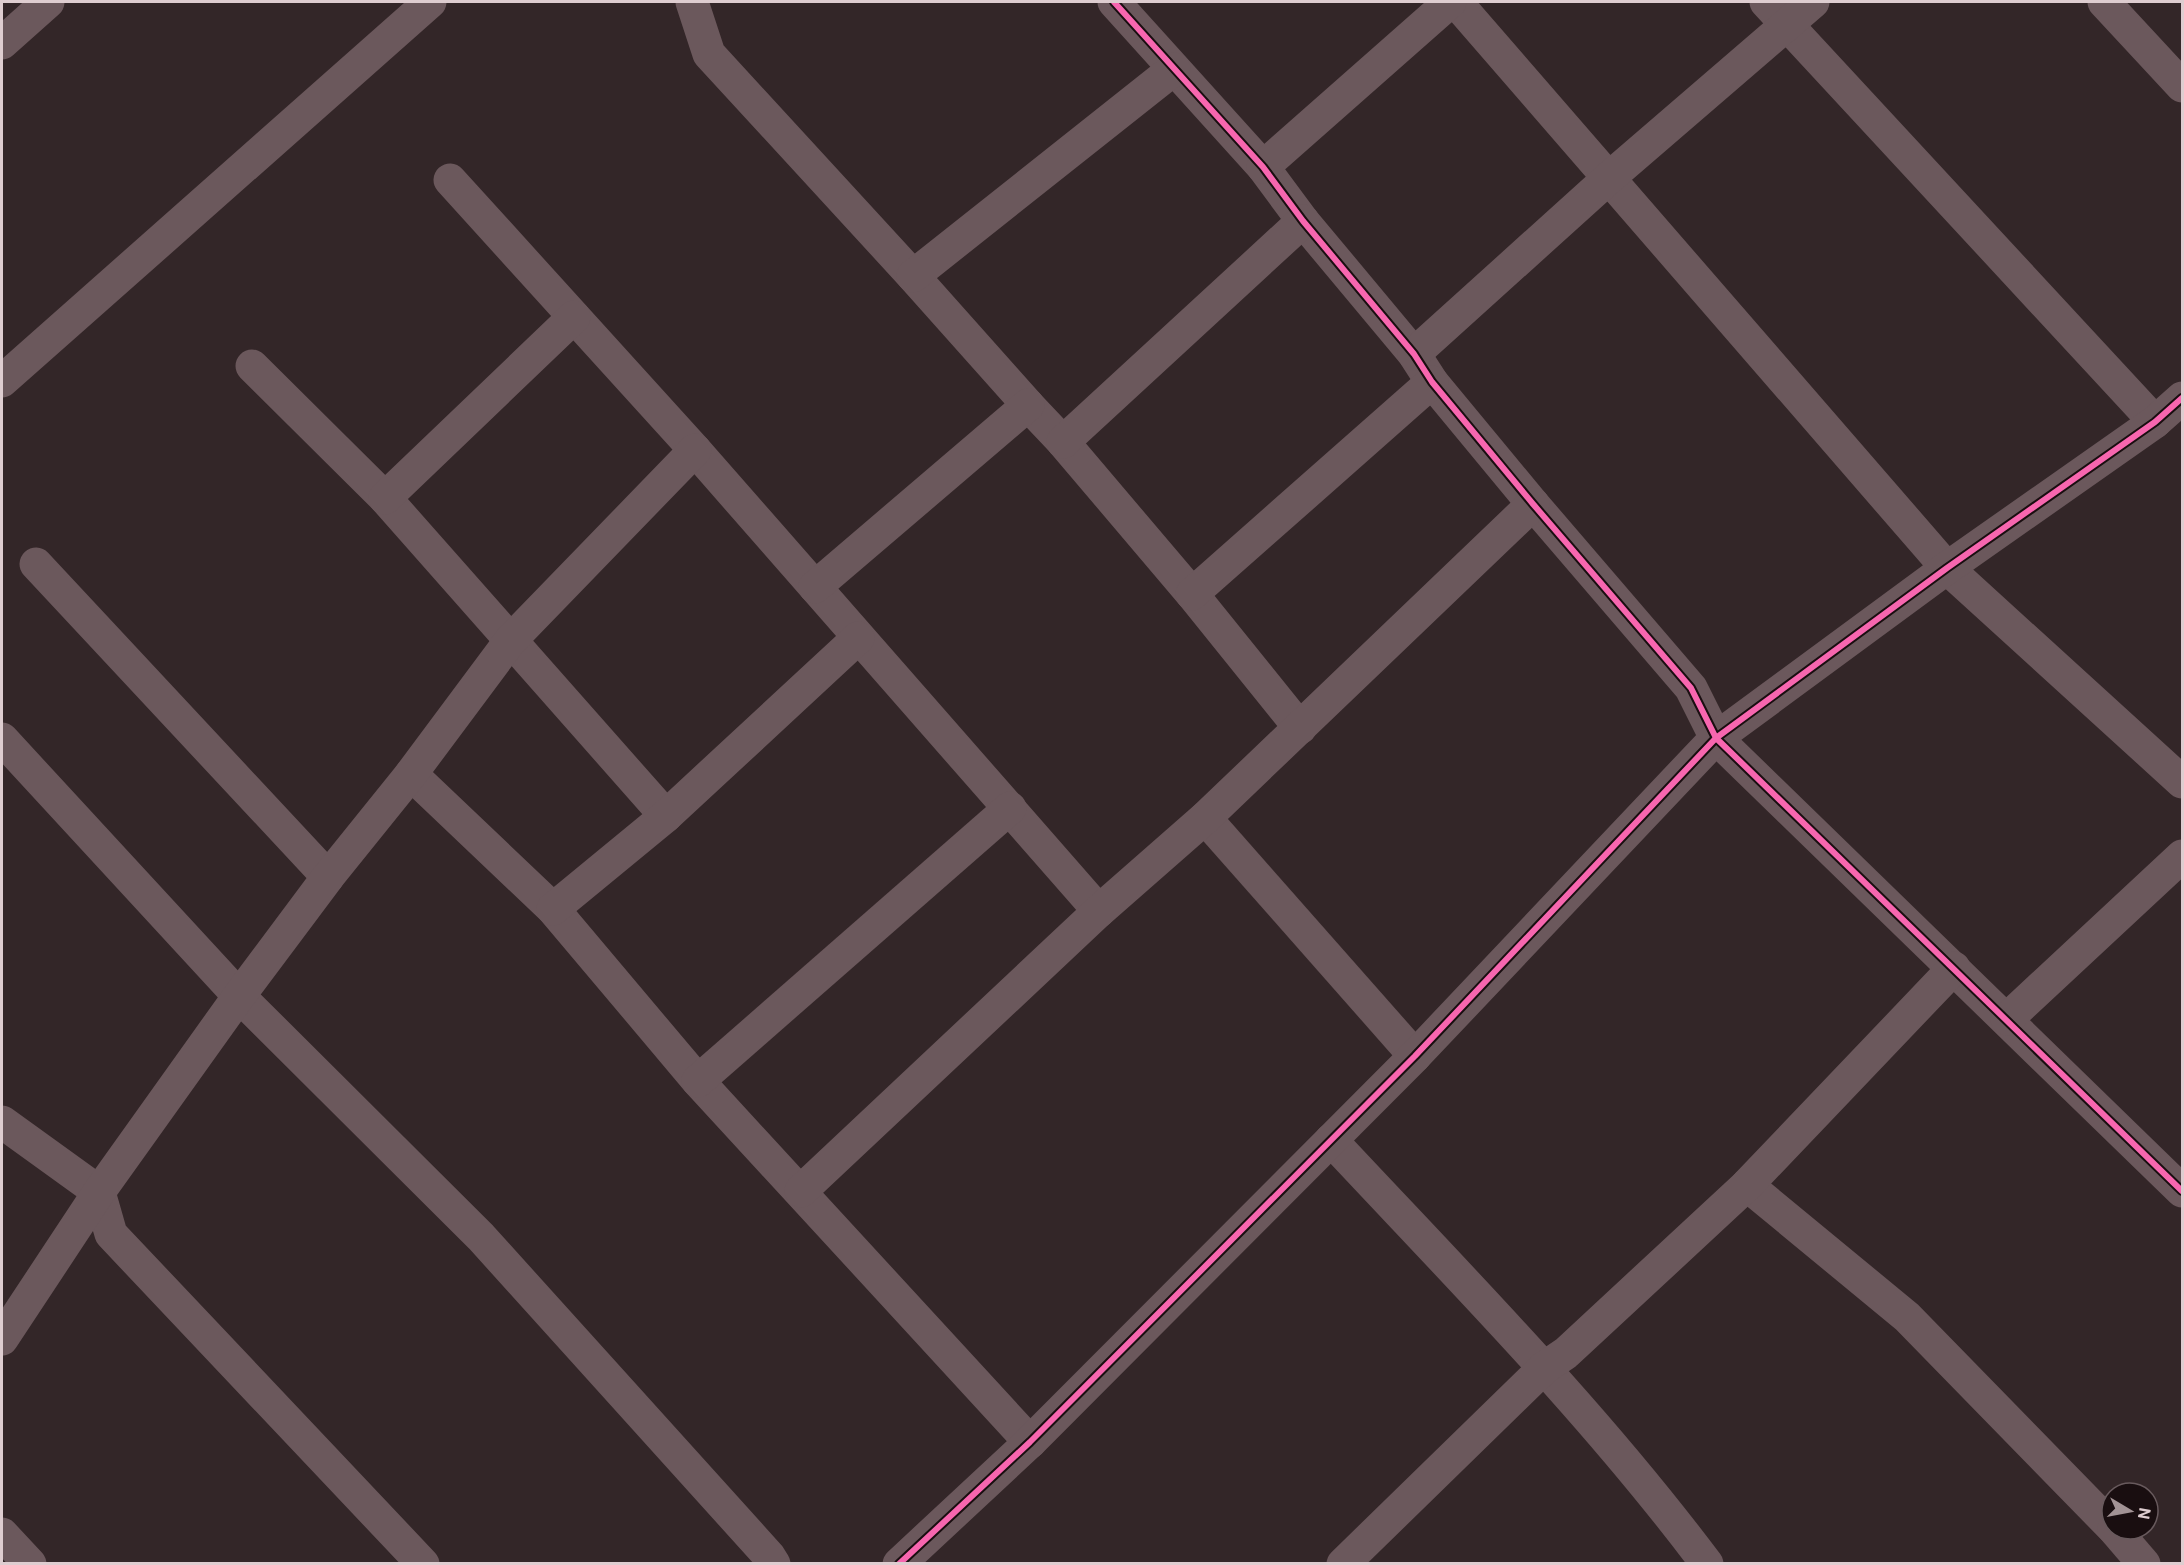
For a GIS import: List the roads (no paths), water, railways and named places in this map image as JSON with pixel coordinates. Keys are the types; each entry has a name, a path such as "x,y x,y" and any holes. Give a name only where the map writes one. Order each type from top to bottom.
{"street":[{"path":"2,43 48,2"},
{"path":"3,376 430,2"},
{"path":"692,2 709,54 1063,442 1192,594 1300,729"},
{"path":"1114,2 1263,167 1303,221 1414,354 1432,381 1533,504 1691,688 1716,738 2182,1191"},
{"path":"1263,167 1450,2"},
{"path":"1456,2 1947,568 2039,652 2181,775"},
{"path":"1414,354 1610,177 1777,13 1813,2"},
{"path":"2104,2 2182,86"},
{"path":"1777,13 2156,422"},
{"path":"913,276 1174,69"},
{"path":"450,180 695,450 1099,911"},
{"path":"1063,442 1303,221"},
{"path":"385,498 574,317"},
{"path":"252,366 385,498 666,816"},
{"path":"1192,594 1432,381"},
{"path":"899,1563 1030,1442 1415,1056 1716,738 1947,568 2156,422 2182,398"},
{"path":"815,587 1028,405"},
{"path":"2,1339 99,1192 239,996 328,877 411,774 510,641 695,450"},
{"path":"801,1191 1099,911 1205,818 1300,729 1533,504"},
{"path":"36,564 328,877"},
{"path":"553,909 666,816 858,638"},
{"path":"2,739 239,996 481,1237 774,1563"},
{"path":"411,774 553,909 698,1081 1030,1442"},
{"path":"698,1081 1010,808"},
{"path":"1205,818 1415,1056"},
{"path":"2007,1019 2182,856"},
{"path":"1343,1563 1544,1368 1566,1353 1747,1185 1954,968"},
{"path":"2,1122 99,1192 111,1234 423,1563"},
{"path":"1331,1140 1544,1368 1673,1518 1707,1563"},
{"path":"1747,1185 1907,1317 2100,1515"},
{"path":"2,1534 30,1563"},
{"path":"2125,1541 2144,1563"}]}
